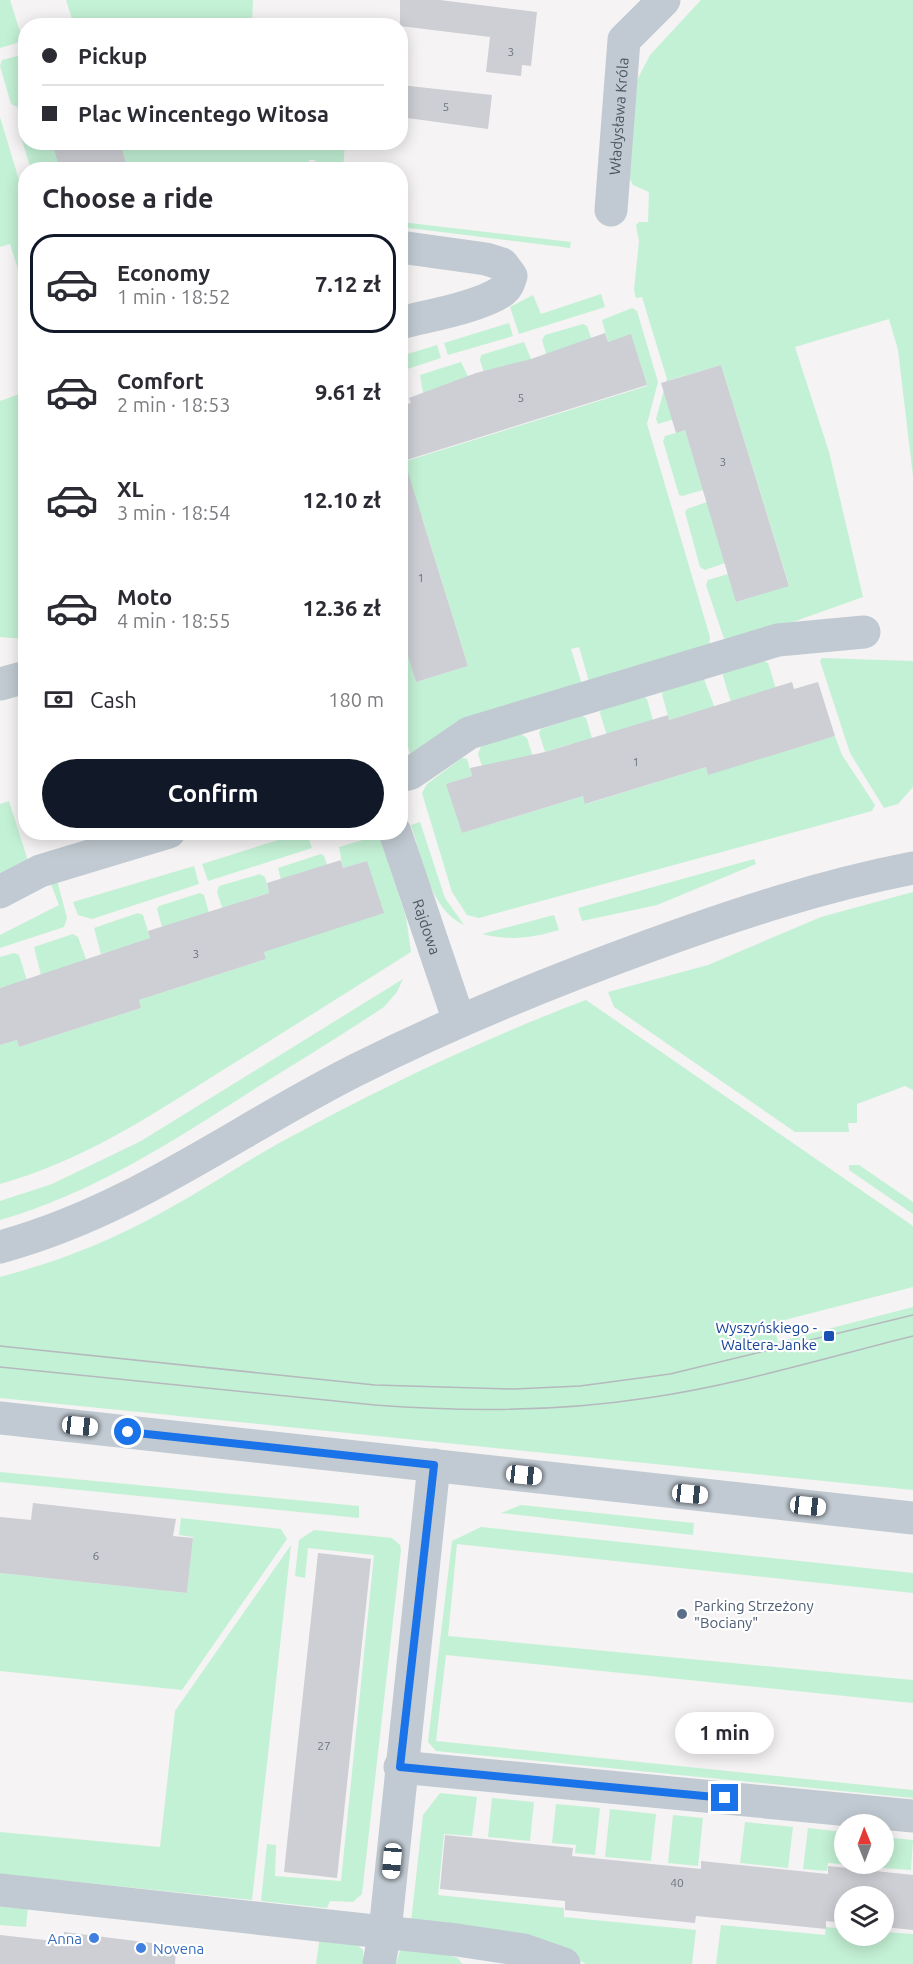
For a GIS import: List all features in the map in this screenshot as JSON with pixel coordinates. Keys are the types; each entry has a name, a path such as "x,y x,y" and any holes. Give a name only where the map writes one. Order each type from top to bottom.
{"street":[{"name":"Władysława Króla","path":"611,210 624,40 664,0"},
{"path":"408,248 486,259 502,264 511,276 508,286 502,292 487,299 408,321"},
{"path":"408,774 469,733 778,640 864,632"},
{"path":"0,684 18,679"},
{"path":"0,892 40,871 143,840"},
{"name":"Rajdowa","path":"398,840 459,1021"},
{"path":"864,878 913,851"},
{"path":"0,1247 54,1230 113,1206 355,1071 459,1021 587,968 696,929 864,878 913,868"},
{"path":"4,1420 913,1518"},
{"path":"379,1964 385,1931 400,1767 434,1465"},
{"path":"400,1767 913,1816"},
{"path":"0,1890 385,1931 524,1950 564,1964"}],"green space":[{"path":"0,0 10,0 18,25 18,43 0,48"},
{"path":"66,0 253,0 252,18 72,18"},
{"path":"701,0 913,0 913,476 898,350 889,319 795,347 829,452 863,597 734,643 726,642 723,636 706,585 708,580 728,574 737,602 789,585 721,365 670,380 681,417 658,424 656,419 667,379 642,297 636,298 634,290 639,241 636,225 639,222 648,222 649,192 633,185 629,177 634,86 650,55"},
{"path":"18,56 18,108 11,104 0,66 2,60"},
{"path":"0,117 18,177 18,269 10,244 0,247"},
{"path":"25,150 65,150 68,160 62,162 29,162"},
{"path":"122,150 344,150 344,162 309,160 309,162 126,162"},
{"path":"408,223 571,242 570,248 408,228"},
{"path":"601,294 605,307 519,334 510,307 533,295 541,314"},
{"path":"632,308 637,311 658,382 647,424 710,637 709,647 590,685 579,647 571,649 583,688 412,760 408,747 408,655 416,682 468,666 422,517 408,521 408,460 647,386 631,335 608,342 602,320"},
{"path":"509,323 513,336 448,355 444,343"},
{"path":"583,324 587,326 594,346 548,360 542,340 545,335"},
{"path":"524,342 533,364 486,379 480,360 481,355"},
{"path":"437,345 441,358 408,369 408,354"},
{"path":"461,362 472,384 424,398 420,375"},
{"path":"18,395 18,638 0,637 0,401"},
{"path":"685,430 703,490 682,496 679,495 663,441 665,436"},
{"path":"707,502 725,563 705,570 700,567 685,512 687,509"},
{"path":"822,658 913,661 913,787 898,804 884,808 850,753 820,661"},
{"path":"764,661 768,663 778,695 733,709 723,676 724,672"},
{"path":"704,679 717,714 695,712 669,720 663,691"},
{"path":"644,697 647,699 654,724 608,739 601,710"},
{"path":"582,716 586,718 594,745 571,744 545,752 539,733 541,729"},
{"path":"521,734 527,738 533,757 484,772 478,754 481,746"},
{"path":"835,736 842,755 875,805 872,811 479,918 467,915 452,892 422,793 427,784 462,758 467,759 472,776 447,784 462,833 583,796 586,804 706,767 708,774"},
{"path":"9,801 18,829 18,840 21,840 30,867 0,881 0,804"},
{"path":"420,822 445,898 464,925 442,907 428,881 411,825"},
{"path":"278,840 309,840 312,848 208,881 202,864"},
{"path":"362,840 381,840 406,917 411,952 113,1137 58,1164 0,1184 0,1045 17,1040 19,1047 141,1008 139,1000 266,959 264,952 367,861 343,868 339,847"},
{"path":"321,854 324,856 330,873 283,888 278,868"},
{"path":"754,859 756,864 657,905 582,921 578,908"},
{"path":"194,866 199,884 92,919 78,915 73,902"},
{"path":"260,874 265,877 269,893 246,900 225,916 217,892 219,886"},
{"path":"57,880 67,918 64,927 0,948 0,935 59,905 51,884"},
{"path":"913,892 913,1090 905,1086 857,1104 857,1123 848,1123 849,1132 795,1132 614,1007 608,992 708,965 821,917"},
{"path":"200,893 204,895 211,920 162,927 157,909 159,906"},
{"path":"138,913 143,915 151,941 101,954 94,928"},
{"path":"554,915 559,930 549,933 511,938 482,934"},
{"path":"73,934 78,937 86,959 43,983 34,947"},
{"path":"14,953 19,955 29,987 9,994 6,986 0,988 0,957"},
{"path":"403,979 397,992 384,1007 195,1127 101,1180 35,1209 0,1220 0,1201 52,1184 141,1141"},
{"path":"586,1000 913,1226 913,1287 773,1323 778,1342 913,1307 913,1490 0,1398 0,1277 65,1257 107,1240 148,1220 281,1142 356,1103 469,1048"},
{"path":"849,1165 859,1165 913,1202 913,1214 849,1170"},
{"path":"0,1472 359,1506 359,1518 0,1482"},
{"path":"521,1505 694,1523 693,1535 501,1513"},
{"path":"181,1518 281,1529 287,1539 182,1690 0,1671 0,1573 187,1593 193,1537 179,1535"},
{"path":"481,1527 913,1573 913,1593 457,1544 448,1636 913,1680 913,1703 446,1655 436,1741 913,1790 913,1798 436,1751 428,1742 452,1541"},
{"path":"314,1530 392,1538 400,1545 401,1550 362,1894 353,1902 330,1901 327,1908 261,1901 267,1844 276,1845 275,1876 341,1881 374,1555 308,1548 305,1578 295,1576 299,1540"},
{"path":"291,1545 252,1900 0,1874 0,1832 160,1847 175,1711"},
{"path":"440,1793 477,1797 472,1836 444,1834 438,1895 564,1908 564,1917 696,1930 692,1964 586,1964 573,1957 411,1922 423,1815"},
{"path":"492,1798 534,1802 530,1841 488,1837"},
{"path":"556,1804 600,1808 595,1855 575,1853 576,1845 552,1843"},
{"path":"610,1809 656,1814 651,1861 605,1857"},
{"path":"673,1815 703,1818 698,1866 668,1863"},
{"path":"745,1822 793,1827 788,1868 740,1863"},
{"path":"808,1828 834,1831 834,1863 828,1863 827,1871 803,1869"},
{"path":"894,1838 913,1840 911,1870 894,1869"},
{"path":"0,1903 28,1906 26,1927 0,1925"},
{"path":"721,1925 825,1935 826,1927 834,1928 834,1946 894,1946 894,1933 913,1934 913,1964 716,1964"},
{"path":"320,1936 355,1943 363,1950 364,1964 316,1964"},
{"path":"407,1946 458,1958 462,1964 396,1964 400,1950"}],"building":[{"path":"400,0 440,0 537,12 531,66 522,65 521,76 486,72 490,37 408,27 408,18 400,18"},
{"path":"408,86 492,95 488,129 408,118"},
{"path":"54,150 122,150 126,162 58,162"},
{"path":"605,333 608,342 631,334 647,385 408,460 408,404 411,403 409,398 476,373 531,359"},
{"path":"721,365 789,586 736,602 685,430 676,433 661,383"},
{"path":"408,472 468,666 416,682 408,656"},
{"path":"792,682 794,689 818,682 835,736 708,775 706,767 585,804 583,796 462,833 446,784 472,776 470,768 545,752 668,715 669,720"},
{"path":"341,860 343,868 367,861 384,913 264,952 266,959 139,1000 141,1008 19,1047 17,1040 0,1045 0,988 150,938 148,931 269,893 267,883"},
{"path":"33,1503 176,1519 173,1536 193,1538 187,1593 0,1573 0,1517 31,1520"},
{"path":"318,1553 371,1559 337,1878 284,1872"},
{"path":"445,1835 573,1848 572,1856 701,1869 701,1861 828,1874 828,1866 834,1867 834,1874 913,1875 913,1930 894,1928 894,1886 834,1886 834,1922 826,1921 826,1929 696,1916 695,1923 565,1910 565,1901 440,1889"},
{"path":"64,1932 176,1946 175,1964 0,1964 0,1935 63,1942"}],"tram line":[{"path":"0,1346 375,1385 514,1389 580,1386 670,1374 913,1315"},
{"path":"0,1367 375,1405 477,1410 545,1408 613,1403 681,1393 913,1336"}],"place":[{"name":"Wyszyńskiego - Waltera-Janke","path":"829,1336"},
{"name":"Parking Strzeżony \"Bociany\"","path":"682,1614"},
{"name":"Anna","path":"94,1938"},
{"name":"Novena","path":"141,1948"}],"route":[{"path":"128,1432 434,1465 400,1767 725,1798"}]}
